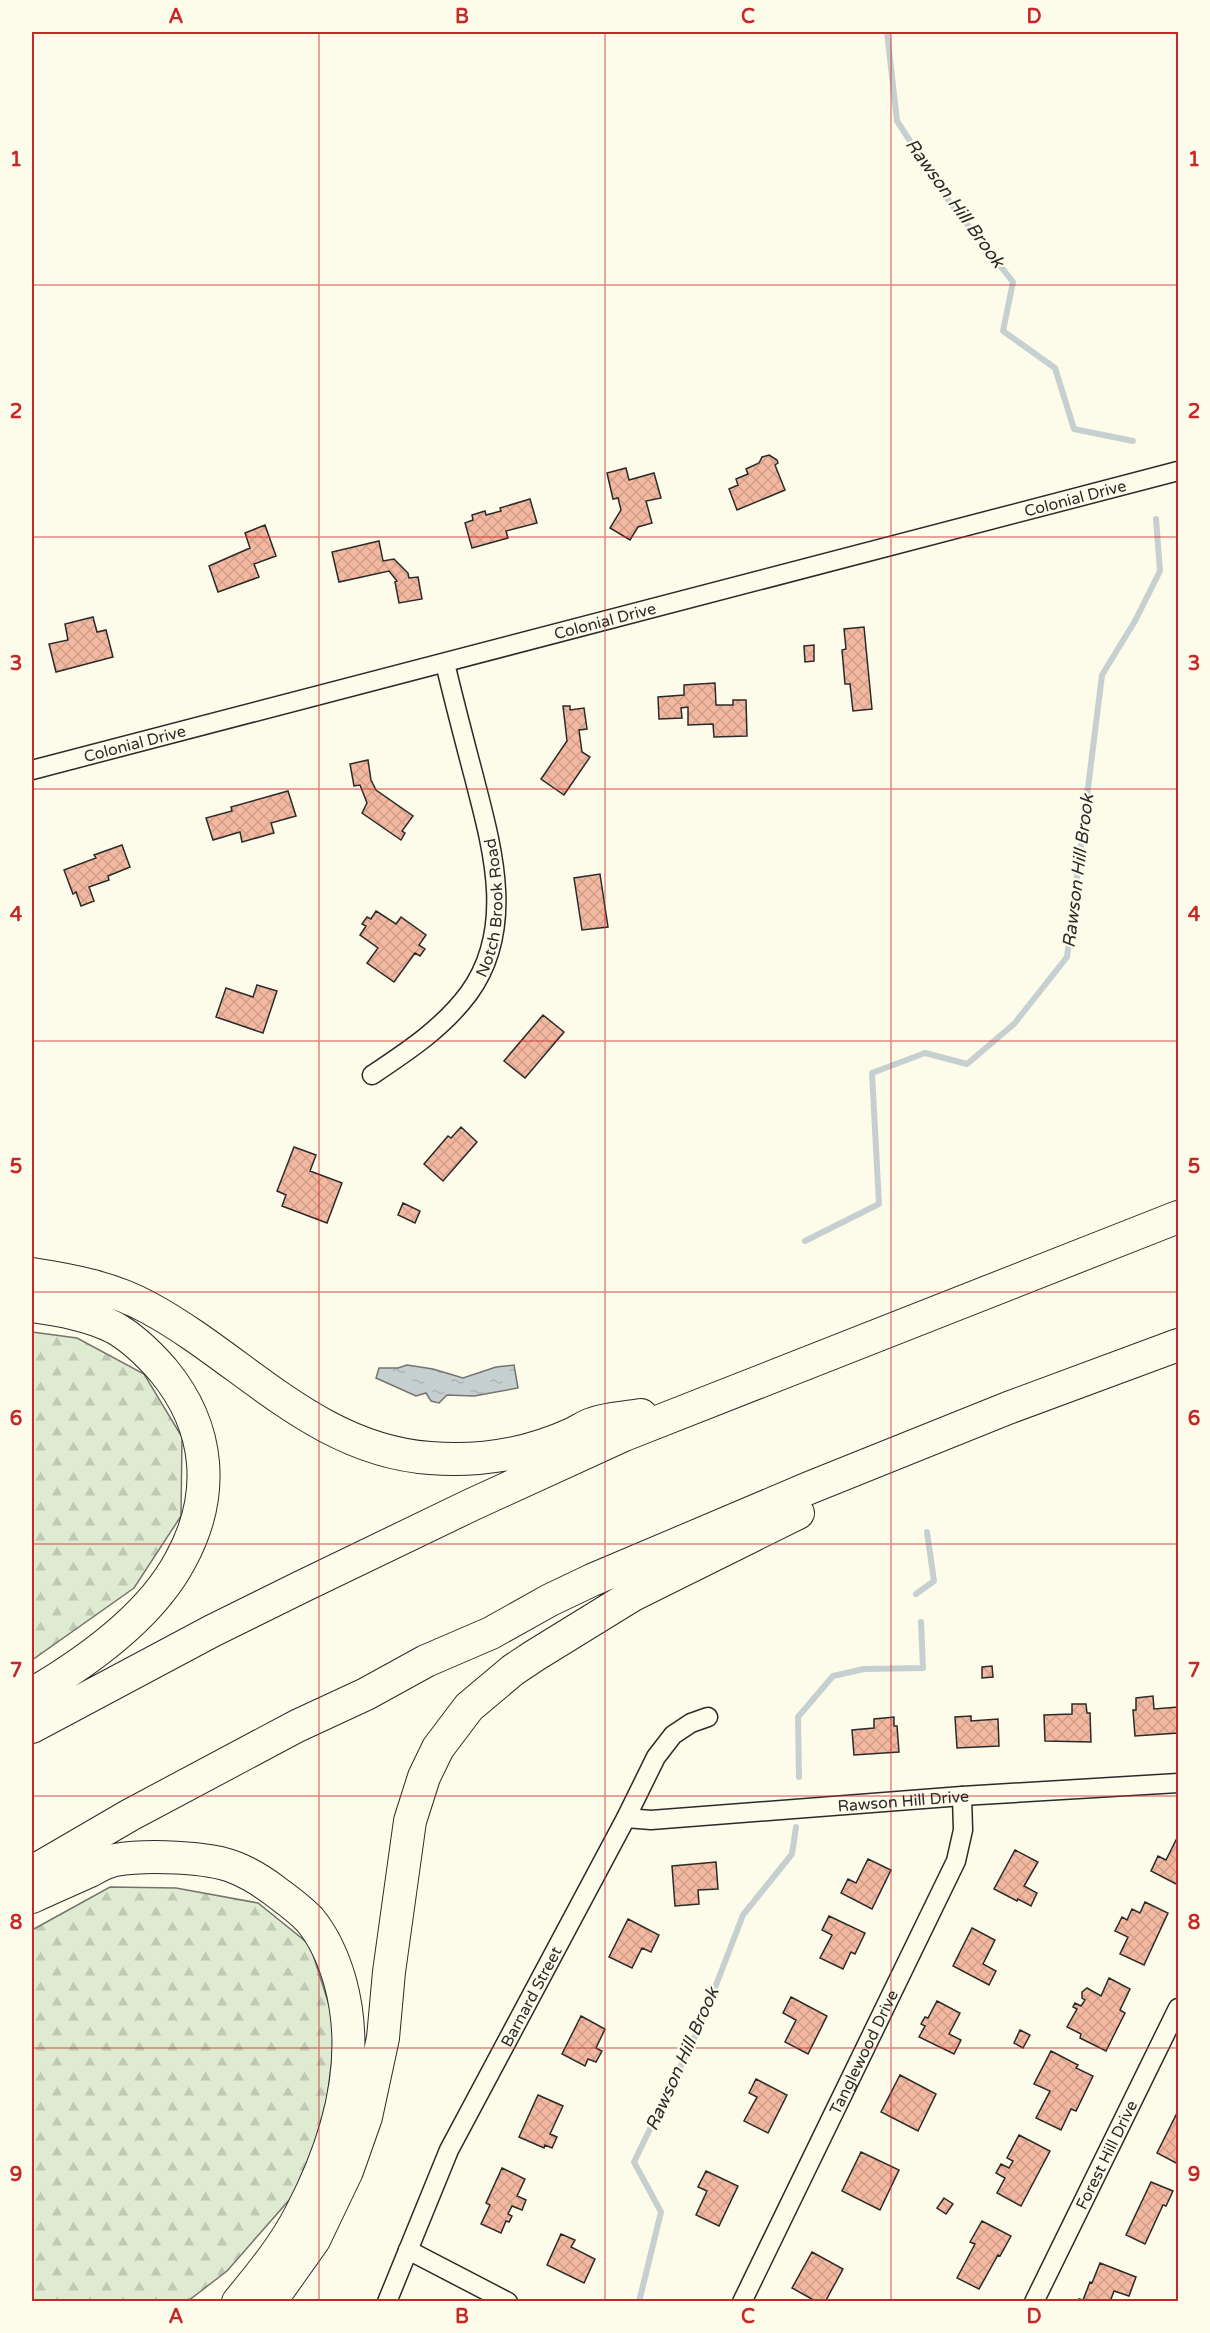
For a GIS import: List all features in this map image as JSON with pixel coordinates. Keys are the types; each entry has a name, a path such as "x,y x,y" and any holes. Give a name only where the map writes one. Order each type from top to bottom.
{"highway":[{"path":"32,1727 212,1630 380,1548 624,1435 1179,1217"},
{"path":"32,1274 114,1292 146,1306 189,1333 274,1395 325,1426 367,1445 405,1455 453,1459 509,1454 555,1441 592,1423 695,1406"},
{"path":"32,1306 84,1316 106,1324 143,1348 166,1374 190,1412 203,1450 204,1469 197,1520 190,1540 166,1584 98,1650 32,1694"},
{"path":"32,1872 130,1815 297,1726 366,1694 426,1662 491,1633 571,1590 701,1532 1008,1408 1179,1345"},
{"path":"270,2301 314,2240 347,2171 366,2117 383,2038 389,1972 410,1821 432,1757 456,1723 469,1707 513,1670 633,1595 788,1517 888,1472 943,1436"},
{"path":"32,1897 113,1860 162,1857 207,1861 236,1867 256,1877 286,1899 310,1921 323,1941 337,1971 344,1994 349,2031 349,2068 341,2108 326,2157 301,2213 272,2260 238,2301"}],"street":[{"name":"Colonial Drive","path":"32,770 1179,471"},
{"name":"Notch Brook Road","path":"372,1075 434,1032 459,1006 480,975 495,923 497,888 493,854 444,663"},
{"name":"Barnard Street","path":"387,2301 449,2150 626,1818 656,1757 682,1729 708,1717"},
{"name":"Rawson Hill Drive","path":"626,1818 651,1820 962,1796 1179,1783"},
{"name":"Tanglewood Drive","path":"742,2301 956,1861 963,1830 962,1796"},
{"name":"Forest Hill Drive","path":"1034,2301 1179,2008"},
{"path":"408,2250 508,2301"}],"green space":[{"path":"32,1332 77,1338 144,1374 182,1437 181,1516 134,1588 32,1660"},
{"path":"110,1887 176,1888 258,1903 310,1945 336,2027 325,2115 297,2191 227,2271 188,2301 32,2301 32,1930"}],"water":[{"path":"407,1365 433,1369 463,1378 496,1367 514,1365 518,1388 474,1396 447,1395 439,1403 431,1401 426,1393 416,1396 376,1378 379,1368 398,1368"}],"building":[{"path":"769,455 777,460 778,463 775,465 785,490 737,510 729,489 738,485 736,479 748,474 746,469 759,463 762,457"},
{"path":"626,468 629,480 654,473 661,498 646,501 652,523 638,527 630,540 610,528 621,510 618,498 613,499 607,473"},
{"path":"530,499 537,523 506,531 508,538 472,548 465,523 473,520 472,515 485,511 486,515 501,511 500,508"},
{"path":"265,525 276,556 254,564 259,577 218,592 209,566 250,548 245,533"},
{"path":"379,541 383,561 394,559 408,573 409,578 418,577 422,599 399,603 395,582 397,581 389,571 339,582 332,552"},
{"path":"93,617 97,632 106,630 113,657 56,672 49,644 68,640 65,624"},
{"path":"864,627 872,709 853,711 850,684 845,684 842,650 846,649 844,629"},
{"path":"814,645 814,661 805,662 804,646"},
{"path":"715,683 716,705 733,705 733,700 746,700 747,736 714,737 713,724 688,725 688,707 681,708 682,718 659,719 658,697 684,695 684,685"},
{"path":"563,706 570,706 570,710 584,708 587,729 579,730 582,752 590,757 564,795 541,779 567,741"},
{"path":"368,760 371,780 376,790 413,816 402,831 405,833 401,840 362,813 367,803 360,785 354,786 350,764"},
{"path":"288,791 296,816 271,823 274,833 242,842 240,832 213,840 206,818 232,811 231,807"},
{"path":"122,845 130,867 108,876 109,880 89,887 94,901 81,906 76,892 73,894 64,870 96,858 94,855"},
{"path":"600,874 608,927 582,930 574,878"},
{"path":"376,911 396,924 401,917 426,935 419,945 425,949 420,956 415,953 394,982 367,963 378,948 360,935 366,926 362,924 367,917 371,919"},
{"path":"257,985 277,991 263,1033 216,1017 226,988 253,997"},
{"path":"543,1015 564,1032 525,1078 504,1061"},
{"path":"461,1127 477,1142 443,1181 424,1164 448,1136 451,1138"},
{"path":"294,1147 316,1155 310,1171 342,1183 327,1223 282,1206 286,1195 277,1191"},
{"path":"403,1203 420,1211 415,1223 398,1215"},
{"path":"992,1666 993,1677 982,1678 982,1667"},
{"path":"1153,1696 1154,1709 1178,1707 1178,1733 1135,1736 1133,1710 1136,1710 1136,1698"},
{"path":"1072,1704 1086,1704 1087,1713 1090,1713 1091,1742 1045,1741 1044,1715 1072,1714"},
{"path":"971,1716 971,1721 998,1719 999,1746 957,1748 955,1717"},
{"path":"894,1717 899,1752 854,1755 852,1730 874,1728 874,1719"},
{"path":"1178,1836 1178,1885 1151,1871 1158,1856 1166,1860"},
{"path":"1015,1850 1038,1862 1024,1886 1037,1893 1031,1906 994,1889"},
{"path":"868,1859 891,1870 872,1909 841,1893 848,1879 856,1883"},
{"path":"716,1862 718,1889 698,1890 699,1904 675,1906 672,1866"},
{"path":"1145,1902 1168,1913 1144,1965 1120,1954 1128,1937 1115,1931 1122,1917 1127,1920 1132,1909 1140,1913"},
{"path":"829,1916 865,1933 855,1954 851,1952 843,1969 820,1958 832,1935 822,1930"},
{"path":"628,1919 659,1935 651,1952 642,1948 632,1968 609,1957"},
{"path":"972,1928 995,1940 983,1964 996,1971 989,1985 953,1966"},
{"path":"1109,1978 1130,1989 1120,2010 1125,2013 1106,2051 1080,2038 1081,2034 1067,2027 1077,2009 1073,2007 1075,2003 1081,2006 1085,2000 1082,1998 1082,1992 1087,1988 1101,1996"},
{"path":"791,1997 827,2016 808,2054 785,2042 796,2020 783,2013"},
{"path":"937,2001 960,2013 949,2034 961,2040 954,2054 919,2037 925,2026 921,2024 925,2017 928,2018"},
{"path":"581,2016 605,2029 596,2048 602,2051 596,2062 588,2059 585,2066 562,2054"},
{"path":"1020,2030 1030,2035 1023,2048 1014,2043"},
{"path":"1051,2051 1078,2065 1076,2068 1093,2076 1076,2111 1071,2109 1061,2130 1036,2118 1050,2091 1034,2084"},
{"path":"900,2075 936,2094 918,2131 881,2112"},
{"path":"756,2079 787,2095 768,2133 744,2121 757,2097 749,2093"},
{"path":"538,2095 563,2106 550,2134 557,2137 552,2148 545,2145 544,2148 519,2137"},
{"path":"1178,2114 1178,2164 1157,2153"},
{"path":"1019,2135 1050,2151 1021,2206 997,2193 1005,2178 996,2173 1001,2164 1009,2168 1013,2161 1007,2158"},
{"path":"861,2152 899,2170 880,2210 842,2191"},
{"path":"502,2168 525,2179 517,2196 526,2200 522,2210 512,2206 508,2214 512,2216 509,2222 506,2221 501,2233 481,2224 490,2205 486,2203"},
{"path":"706,2171 738,2186 719,2226 696,2215 707,2191 698,2187"},
{"path":"1151,2182 1173,2191 1166,2206 1163,2205 1145,2244 1126,2235"},
{"path":"944,2198 953,2204 946,2214 937,2208"},
{"path":"982,2221 1011,2236 979,2289 957,2278 975,2244 970,2242"},
{"path":"561,2234 575,2240 571,2247 595,2259 584,2283 547,2265"},
{"path":"812,2252 843,2269 825,2302 817,2302 792,2288"},
{"path":"1100,2263 1136,2277 1129,2296 1114,2291 1110,2302 1078,2302 1079,2299 1083,2300"}],"waterway":[{"name":"Rawson Hill Brook","path":"887,32 897,121 949,201 1013,282 1003,331 1055,368 1074,429 1133,441"},
{"name":"Rawson Hill Brook","path":"805,1241 879,1204 872,1073 925,1053 967,1064 1014,1024 1067,957 1102,675 1135,621 1160,571 1156,519"},
{"name":"Rawson Hill Brook","path":"916,1594 934,1581 927,1532"},
{"name":"Rawson Hill Brook","path":"799,1777 798,1717 833,1676 864,1669 923,1668 921,1622"},
{"name":"Rawson Hill Brook","path":"639,2302 661,2212 634,2162 701,2024 743,1915 792,1854 796,1827"}]}
